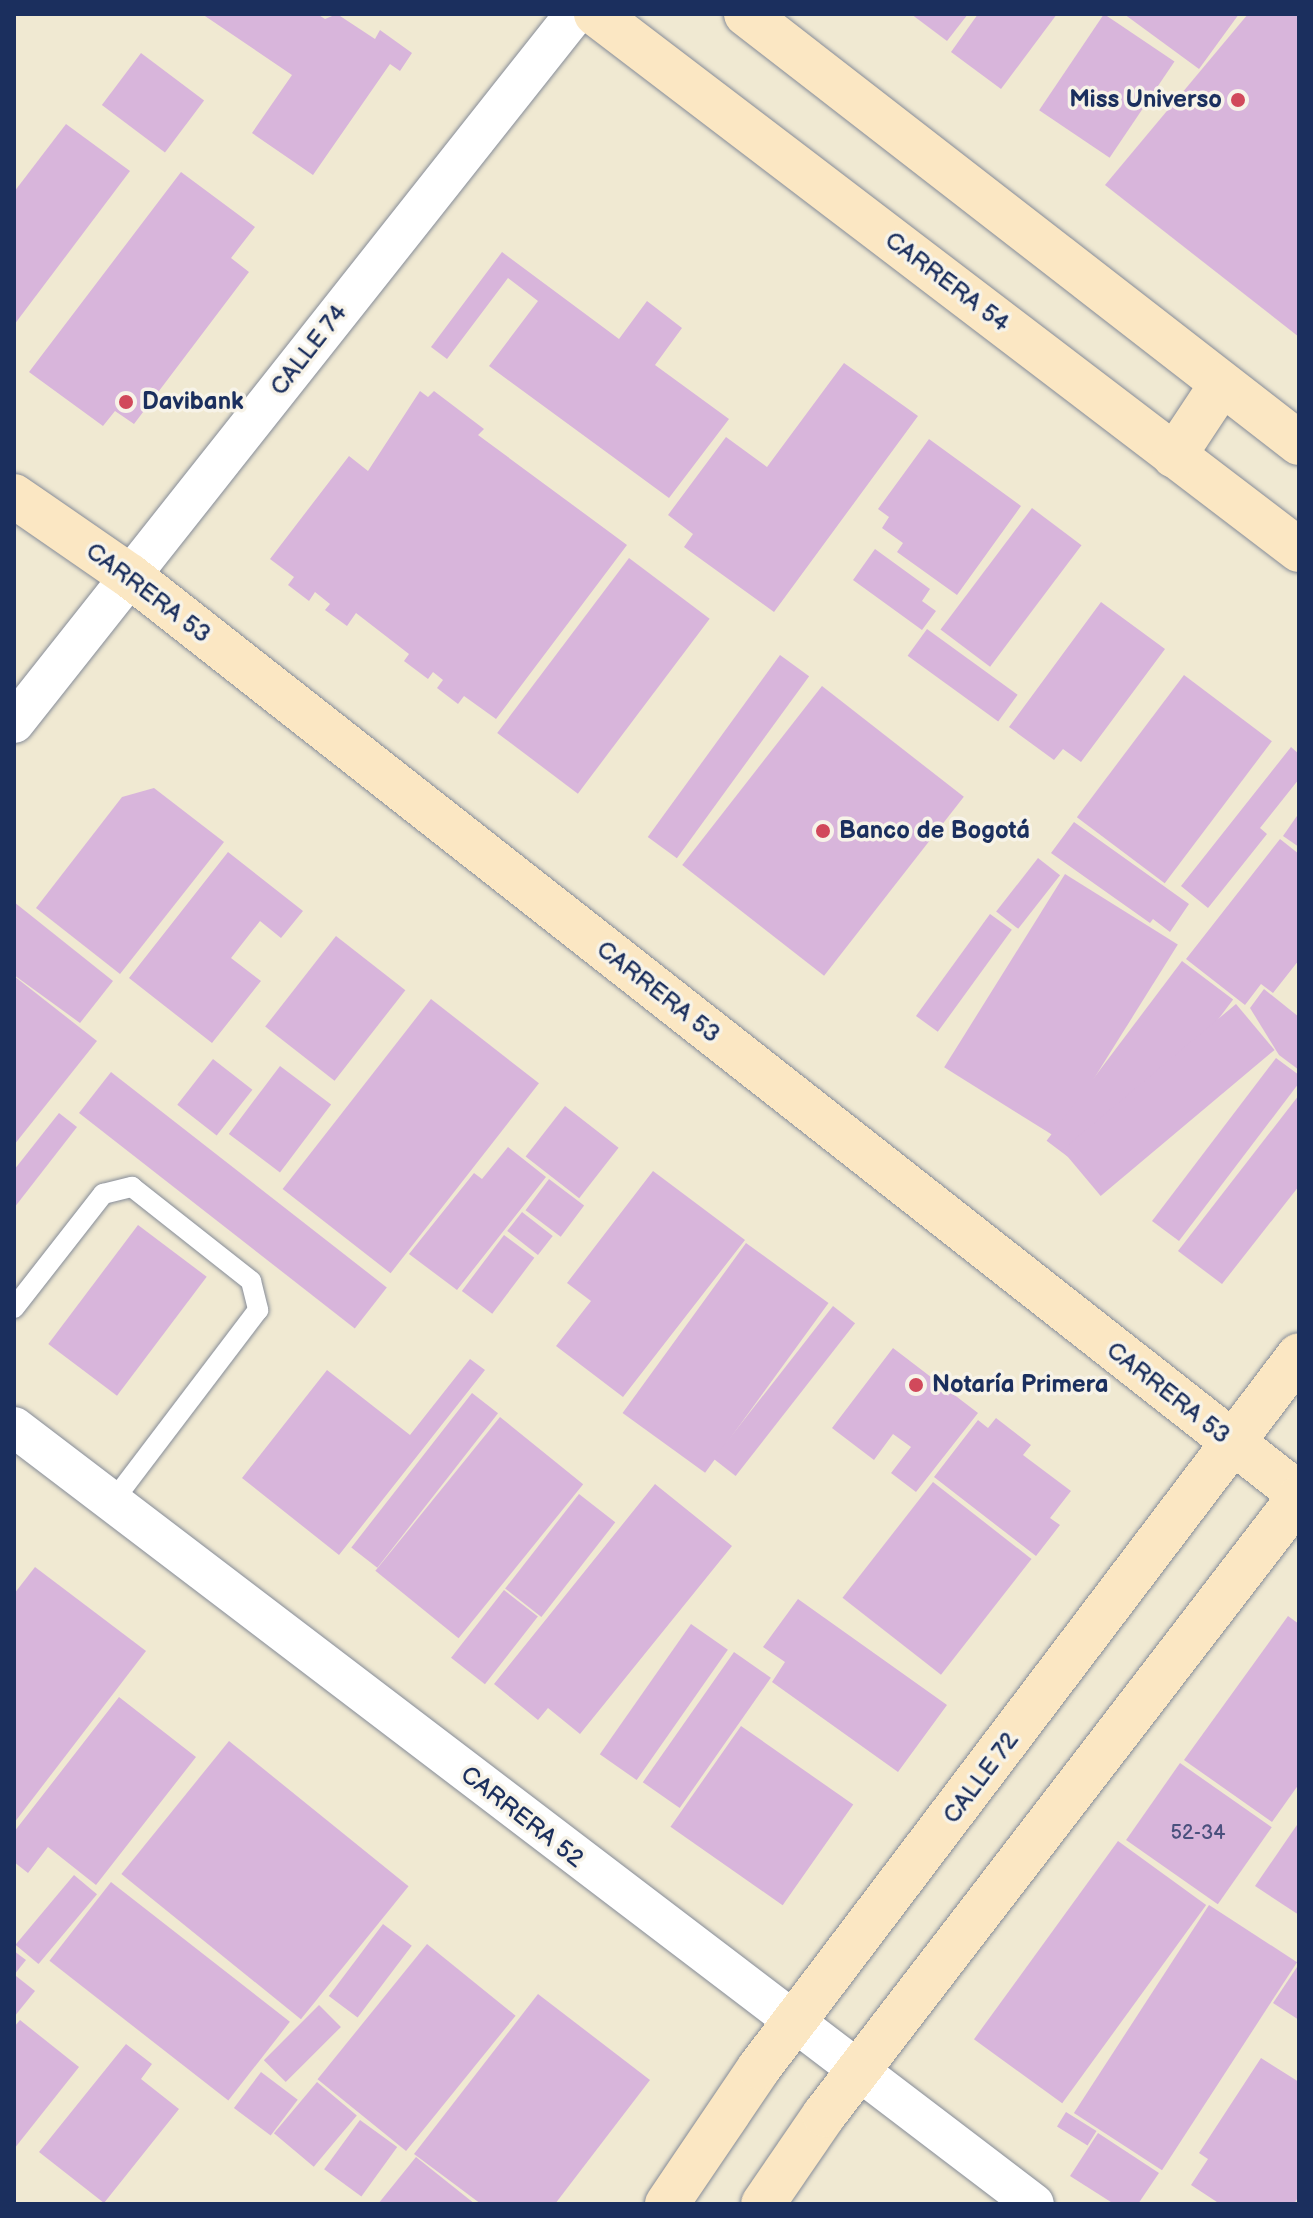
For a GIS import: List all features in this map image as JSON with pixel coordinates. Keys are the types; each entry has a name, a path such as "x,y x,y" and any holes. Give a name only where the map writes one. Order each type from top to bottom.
{"main road":[{"name":"CARRERA 54","path":"596,14 1299,550"},
{"path":"746,14 1299,443"},
{"path":"1174,456 1221,385"},
{"name":"CARRERA 53","path":"14,496 130,576 1299,1496"},
{"name":"CALLE 72","path":"667,2204 793,2025 1299,1355"},
{"path":"763,2204 859,2070 1299,1496"}],"street":[{"name":"CALLE 74","path":"14,723 575,14"},
{"name":"CARRERA 52","path":"14,1427 793,2025 859,2070 1034,2204"}],"lane":[{"path":"14,1308 103,1194 132,1187 251,1281 258,1310 112,1502"}],"building":[{"path":"202,14 317,14 325,19 337,14 375,39 380,30 412,53 400,71 390,64 313,175 252,133 292,75"},
{"path":"911,14 968,14 947,41"},
{"path":"978,14 1057,14 1001,89 951,52"},
{"path":"1104,14 1174,62 1110,158 1039,110"},
{"path":"1124,14 1239,14 1199,69"},
{"name":"Miss Universo","path":"1248,14 1299,14 1299,337 1105,185"},
{"path":"141,53 204,101 165,152 102,105"},
{"path":"66,124 130,171 14,325 14,192"},
{"path":"181,172 255,227 231,258 249,272 134,424 115,411 103,426 29,372"},
{"path":"502,252 619,339 647,301 682,328 655,365 729,419 669,498 489,366 538,301 508,278 447,359 431,347"},
{"path":"844,363 918,416 774,612 684,547 693,534 668,515 726,437 767,467"},
{"path":"420,391 428,397 434,391 484,429 478,435 627,545 496,719 464,696 458,704 437,688 443,680 433,672 428,679 404,661 409,654 356,613 347,626 325,610 330,604 315,592 309,601 288,585 294,577 270,559 349,456 368,471"},
{"path":"929,439 1021,506 957,595 897,552 903,543 882,528 889,517 878,509"},
{"path":"1032,508 1082,545 990,667 941,629"},
{"path":"875,549 930,589 922,601 936,611 922,630 853,580"},
{"path":"629,558 710,619 578,794 497,733"},
{"path":"1101,602 1165,649 1081,762 1063,749 1054,760 1009,727"},
{"path":"927,629 1018,695 998,722 908,656"},
{"path":"780,655 809,676 677,858 648,837"},
{"path":"1184,675 1272,741 1165,883 1077,817"},
{"name":"Banco de Bogotá","path":"822,686 964,797 824,976 682,865"},
{"path":"1291,747 1299,754 1299,779 1260,828 1267,834 1208,908 1181,886"},
{"path":"154,788 224,842 120,974 36,908 122,797"},
{"path":"1299,813 1299,847 1283,836"},
{"path":"1074,822 1189,904 1170,932 1153,919 1150,923 1051,853"},
{"path":"1280,839 1299,854 1299,960 1273,993 1261,984 1245,1005 1186,959"},
{"path":"228,852 303,911 281,938 260,921 231,958 261,981 212,1043 129,978"},
{"path":"1038,858 1060,875 1018,929 996,912"},
{"path":"1065,874 1178,944 1057,1138 944,1067"},
{"path":"14,902 113,981 80,1023 14,975"},
{"path":"990,914 1012,930 938,1032 916,1016"},
{"path":"336,936 405,990 335,1081 265,1027"},
{"path":"1182,961 1233,1000 1098,1179 1047,1141"},
{"path":"14,976 97,1041 14,1145"},
{"path":"1264,989 1299,1017 1299,1070 1279,1055 1250,1008"},
{"path":"431,999 539,1083 391,1273 283,1189"},
{"path":"1236,1004 1275,1050 1101,1196 1062,1150"},
{"path":"1276,1058 1299,1075 1299,1083 1179,1241 1152,1221"},
{"path":"213,1059 252,1090 217,1135 177,1105"},
{"path":"280,1066 331,1105 280,1172 229,1134"},
{"path":"111,1072 387,1287 355,1328 79,1113"},
{"path":"1299,1095 1299,1186 1222,1284 1178,1251"},
{"path":"565,1106 619,1148 579,1198 526,1156"},
{"path":"59,1113 77,1127 14,1208 14,1170"},
{"path":"508,1147 546,1177 457,1290 409,1254 474,1173 482,1179"},
{"path":"653,1171 745,1240 623,1397 556,1346 591,1301 567,1283"},
{"path":"549,1179 584,1205 561,1237 526,1210"},
{"path":"522,1212 553,1236 538,1255 507,1231"},
{"path":"138,1225 207,1277 117,1396 48,1344"},
{"path":"504,1235 534,1258 492,1314 462,1291"},
{"path":"746,1243 829,1303 705,1473 623,1413"},
{"path":"833,1306 855,1323 736,1476 714,1459"},
{"path":"893,1348 978,1413 916,1492 891,1473 911,1447 893,1434 874,1460 832,1428"},
{"path":"470,1359 485,1370 339,1555 242,1478 327,1370 410,1435"},
{"path":"472,1393 498,1413 377,1568 351,1547"},
{"path":"500,1417 583,1484 459,1638 375,1571"},
{"path":"996,1418 1031,1445 1023,1455 1071,1491 1050,1518 1060,1525 1036,1556 934,1477 978,1420 988,1428"},
{"path":"933,1482 1032,1559 941,1675 842,1598"},
{"path":"655,1484 732,1546 580,1734 548,1708 538,1720 494,1684"},
{"path":"579,1494 615,1522 541,1617 505,1589"},
{"path":"35,1567 146,1651 14,1823 14,1594"},
{"path":"504,1590 538,1616 485,1684 451,1658"},
{"path":"798,1599 947,1705 898,1772 772,1682 785,1662 763,1647"},
{"path":"1288,1616 1299,1624 1299,1784 1272,1822 1184,1760"},
{"path":"691,1624 728,1650 637,1780 600,1754"},
{"path":"734,1652 771,1678 680,1808 643,1782"},
{"path":"119,1697 196,1757 96,1885 48,1847 28,1873 14,1862 14,1832"},
{"path":"741,1726 853,1805 783,1905 670,1827"},
{"path":"229,1741 409,1886 301,2019 121,1874"},
{"path":"1180,1763 1272,1827 1218,1904 1126,1840"},
{"path":"1299,1822 1299,1915 1255,1886"},
{"path":"1118,1841 1206,1905 1062,2103 974,2039"},
{"path":"74,1875 97,1894 38,1964 16,1945"},
{"path":"111,1882 290,2022 228,2101 49,1961"},
{"path":"1209,1905 1297,1962 1162,2170 1074,2113"},
{"path":"383,1924 412,1946 358,2018 329,1996"},
{"path":"427,1944 516,2016 406,2151 317,2079"},
{"path":"14,1951 26,1960 14,1975"},
{"path":"1299,1964 1299,2020 1273,2003"},
{"path":"16,1976 35,1991 14,2017 14,1978"},
{"path":"538,1994 650,2080 555,2204 481,2204 414,2154"},
{"path":"319,2005 341,2027 286,2082 264,2060"},
{"path":"20,2020 79,2067 14,2149 14,2027"},
{"path":"126,2044 152,2064 141,2079 179,2109 104,2203 39,2152"},
{"path":"1261,2058 1299,2082 1299,2196 1294,2204 1220,2204 1191,2185 1208,2159 1199,2153"},
{"path":"261,2072 298,2100 271,2136 234,2108"},
{"path":"317,2082 357,2115 314,2167 274,2133"},
{"path":"1066,2112 1097,2131 1088,2145 1057,2126"},
{"path":"360,2120 397,2147 361,2196 324,2169"},
{"path":"1098,2133 1159,2173 1138,2204 1114,2204 1070,2176"},
{"path":"416,2157 475,2204 378,2204"}],"place":[{"name":"Miss Universo","path":"1238,100"},
{"name":"Davibank","path":"126,402"},
{"name":"Banco de Bogotá","path":"823,831"},
{"name":"Notaría Primera","path":"916,1385"}]}
